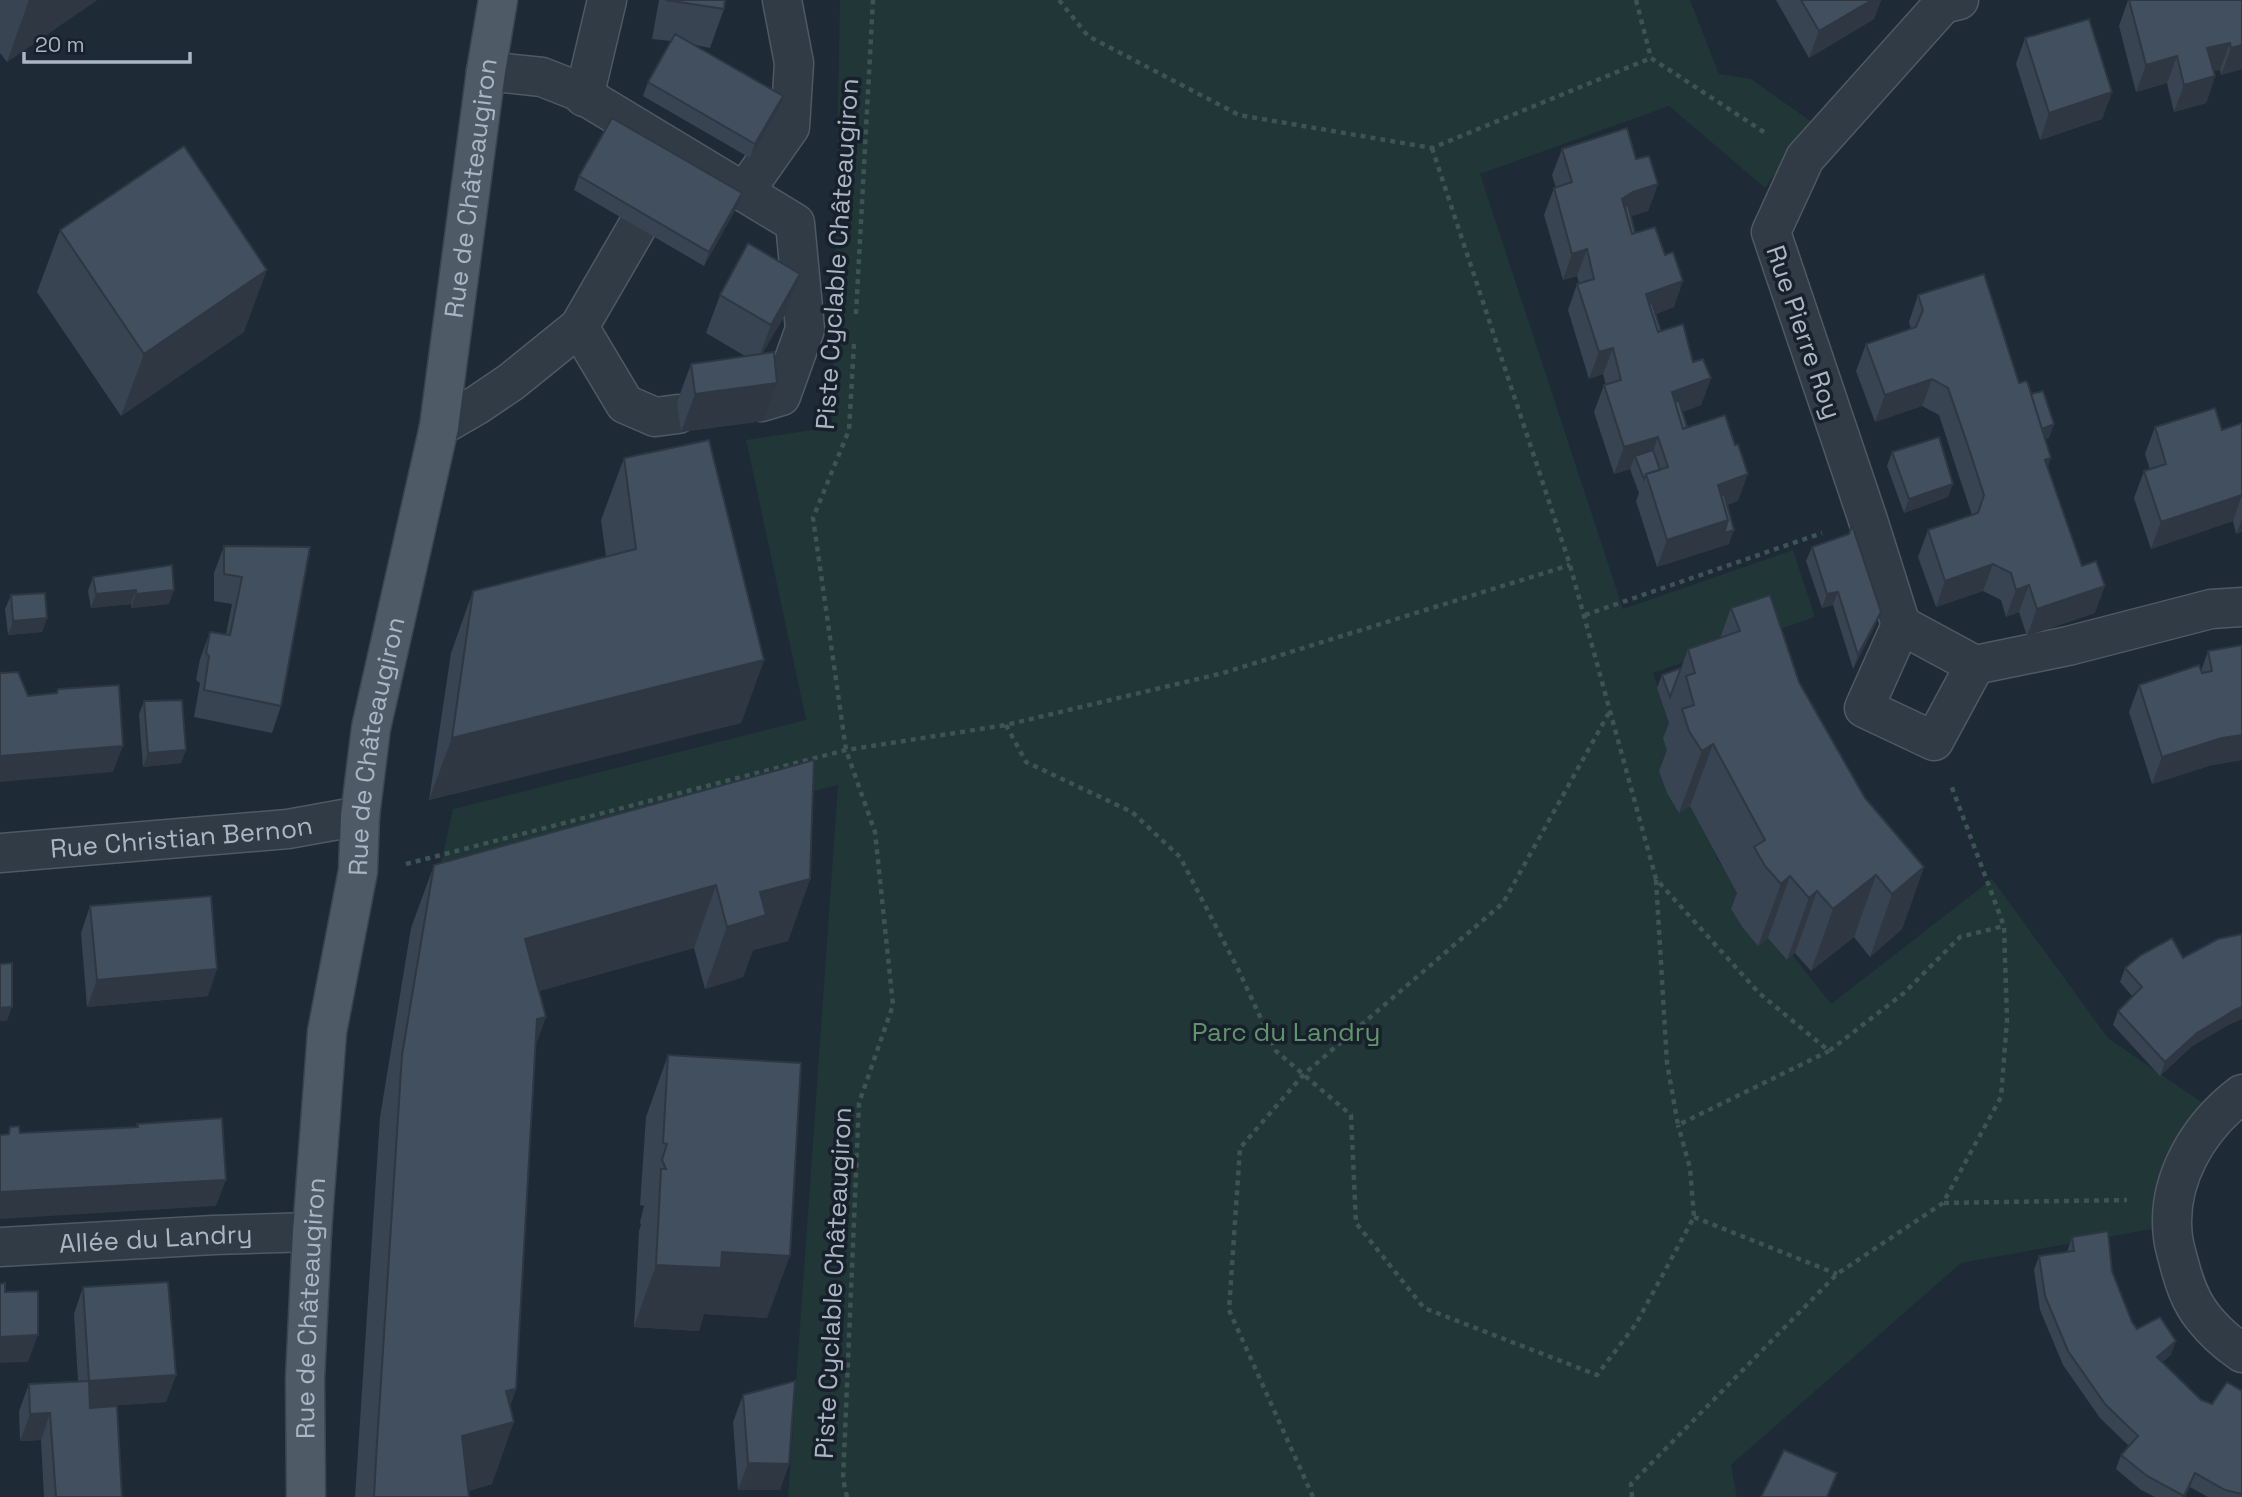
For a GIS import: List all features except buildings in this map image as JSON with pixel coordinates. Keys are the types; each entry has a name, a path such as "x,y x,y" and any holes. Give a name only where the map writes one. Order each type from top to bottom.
{"main road":[{"name":"Rue de Châteaugiron","path":"306,1497 306,1379 312,1232 327,1032 358,871 360,816 371,729 439,427 486,71 498,0"}],"street":[{"path":"584,97 607,0"},
{"path":"745,191 790,127 794,63 782,0"},
{"name":"Rue Pierre Roy","path":"1901,625 1771,233 1805,158 1948,1"},
{"path":"486,71 542,77 575,90 676,161 745,191 794,223 806,329 781,396 761,402"},
{"path":"439,427 511,382 579,327 637,227"},
{"path":"579,327 625,404 655,417 678,414"},
{"path":"1975,665 1934,741 1864,708 1901,625 1975,665 2068,646 2211,609 2242,607"},
{"name":"Rue Christian Bernon","path":"0,853 288,829 360,816"},
{"path":"2242,1094 2225,1107 2194,1144 2181,1170 2174,1199 2172,1236 2184,1285 2203,1317 2242,1353"},
{"name":"Allée du Landry","path":"0,1247 312,1232"}],"path":[{"name":"Piste Cyclable Châteaugiron","path":"855,319 873,0"},
{"path":"1059,0 1088,36 1239,115 1432,148 1651,58"},
{"path":"1636,0 1651,58 1805,158"},
{"path":"1006,725 1026,762 1132,812 1180,857 1276,1051 1351,1115 1356,1223 1424,1308 1597,1375 1636,1324 1694,1217 1690,1168 1678,1125 1667,1063 1656,879 1570,565 1432,148"},
{"name":"Piste Cyclable Châteaugiron","path":"847,1497 843,1479 859,1103 893,1005 875,832 846,750 813,518 849,430 855,333"},
{"path":"1585,615 1867,517"},
{"path":"404,864 846,750 1006,725 1223,673 1570,565"},
{"path":"1313,1497 1229,1310 1240,1148 1304,1074 1503,902 1611,709"},
{"path":"1632,1497 1631,1485 1837,1274 1943,1203 2001,1097 2007,1020 2004,926 1934,741"},
{"path":"401,876 406,850"},
{"path":"1656,879 1759,993 1829,1051"},
{"path":"1678,1125 1829,1051 1904,993 1960,937 2004,926"},
{"path":"1943,1203 2174,1199"},
{"path":"1694,1217 1837,1274"}],"green space":[{"name":"Parc du Landry","path":"840,0 1690,0 1719,74 1751,79 1812,122 1765,188 1669,106 1480,174 1623,609 1793,550 1815,617 1653,673 1717,859 1831,1004 1992,879 2108,1038 2207,1106 2169,1226 1961,1263 1731,1465 1737,1497 788,1497 838,785 435,890 453,809 806,720 746,440 832,427"}]}
